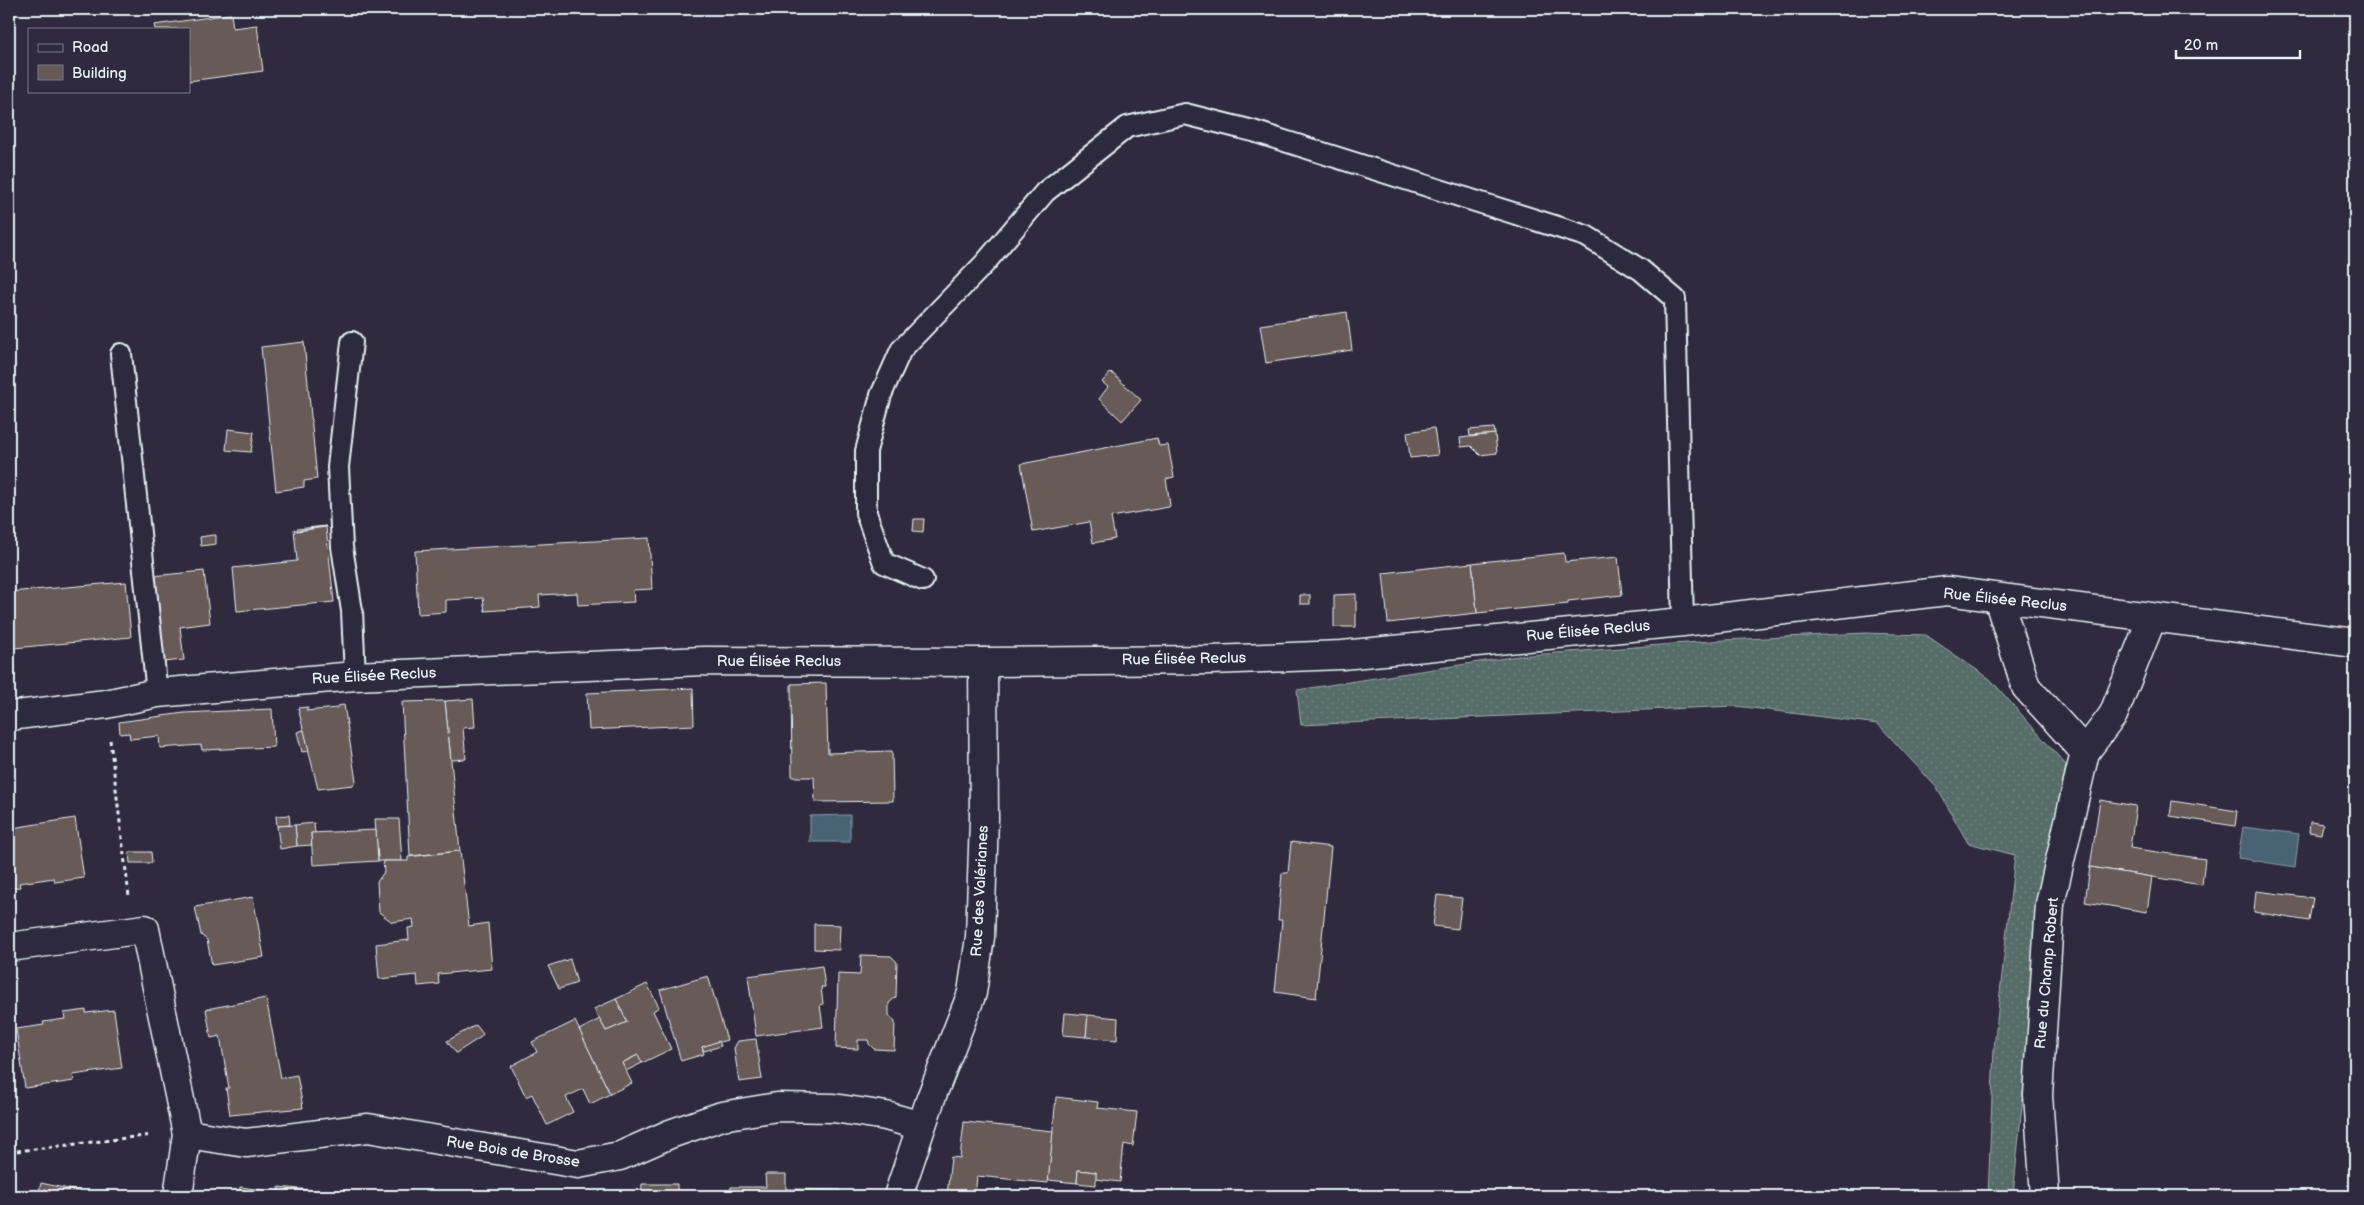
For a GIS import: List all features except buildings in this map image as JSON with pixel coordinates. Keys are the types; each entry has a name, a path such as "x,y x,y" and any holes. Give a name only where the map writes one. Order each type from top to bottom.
{"street":[{"name":"Rue Élisée Reclus","path":"9,716 106,704 157,693 355,676 703,661 983,662 1211,660 1342,655 1683,622 1948,592 2355,643"},
{"path":"1998,598 2026,687 2085,752"},
{"name":"Rue du Champ Robert","path":"2045,1196 2038,1095 2050,904 2085,752 2113,715 2152,618"},
{"name":"Rue des Valérianes","path":"898,1196 921,1126 972,993 979,946 984,819 983,662"},
{"path":"9,947 145,929 187,1134 178,1196"},
{"name":"Rue Bois de Brosse","path":"187,1134 246,1143 368,1128 578,1164 620,1156 679,1130 722,1116 767,1108 833,1108 886,1116 921,1126"}],"lane":[{"path":"923,580 884,563 866,513 866,450 881,395 901,350 985,263 1045,192 1127,127 1185,114 1254,131 1586,236 1641,270 1675,299 1683,622"},
{"path":"352,342 338,467 342,547 352,612 355,676"},
{"path":"121,354 157,693"}],"path":[{"path":"106,704 133,931"},
{"path":"9,1152 144,1134 187,1134"}],"green space":[{"path":"1866,633 1926,635 1990,679 2066,765 2044,885 2013,1196 1988,1196 1994,1048 2015,855 1968,843 1937,788 1878,724 1736,706 1301,725 1297,690 1518,656 1725,640"}],"water":[{"path":"850,815 850,842 810,842 810,816"},
{"path":"2243,827 2299,834 2295,867 2238,858"}]}
